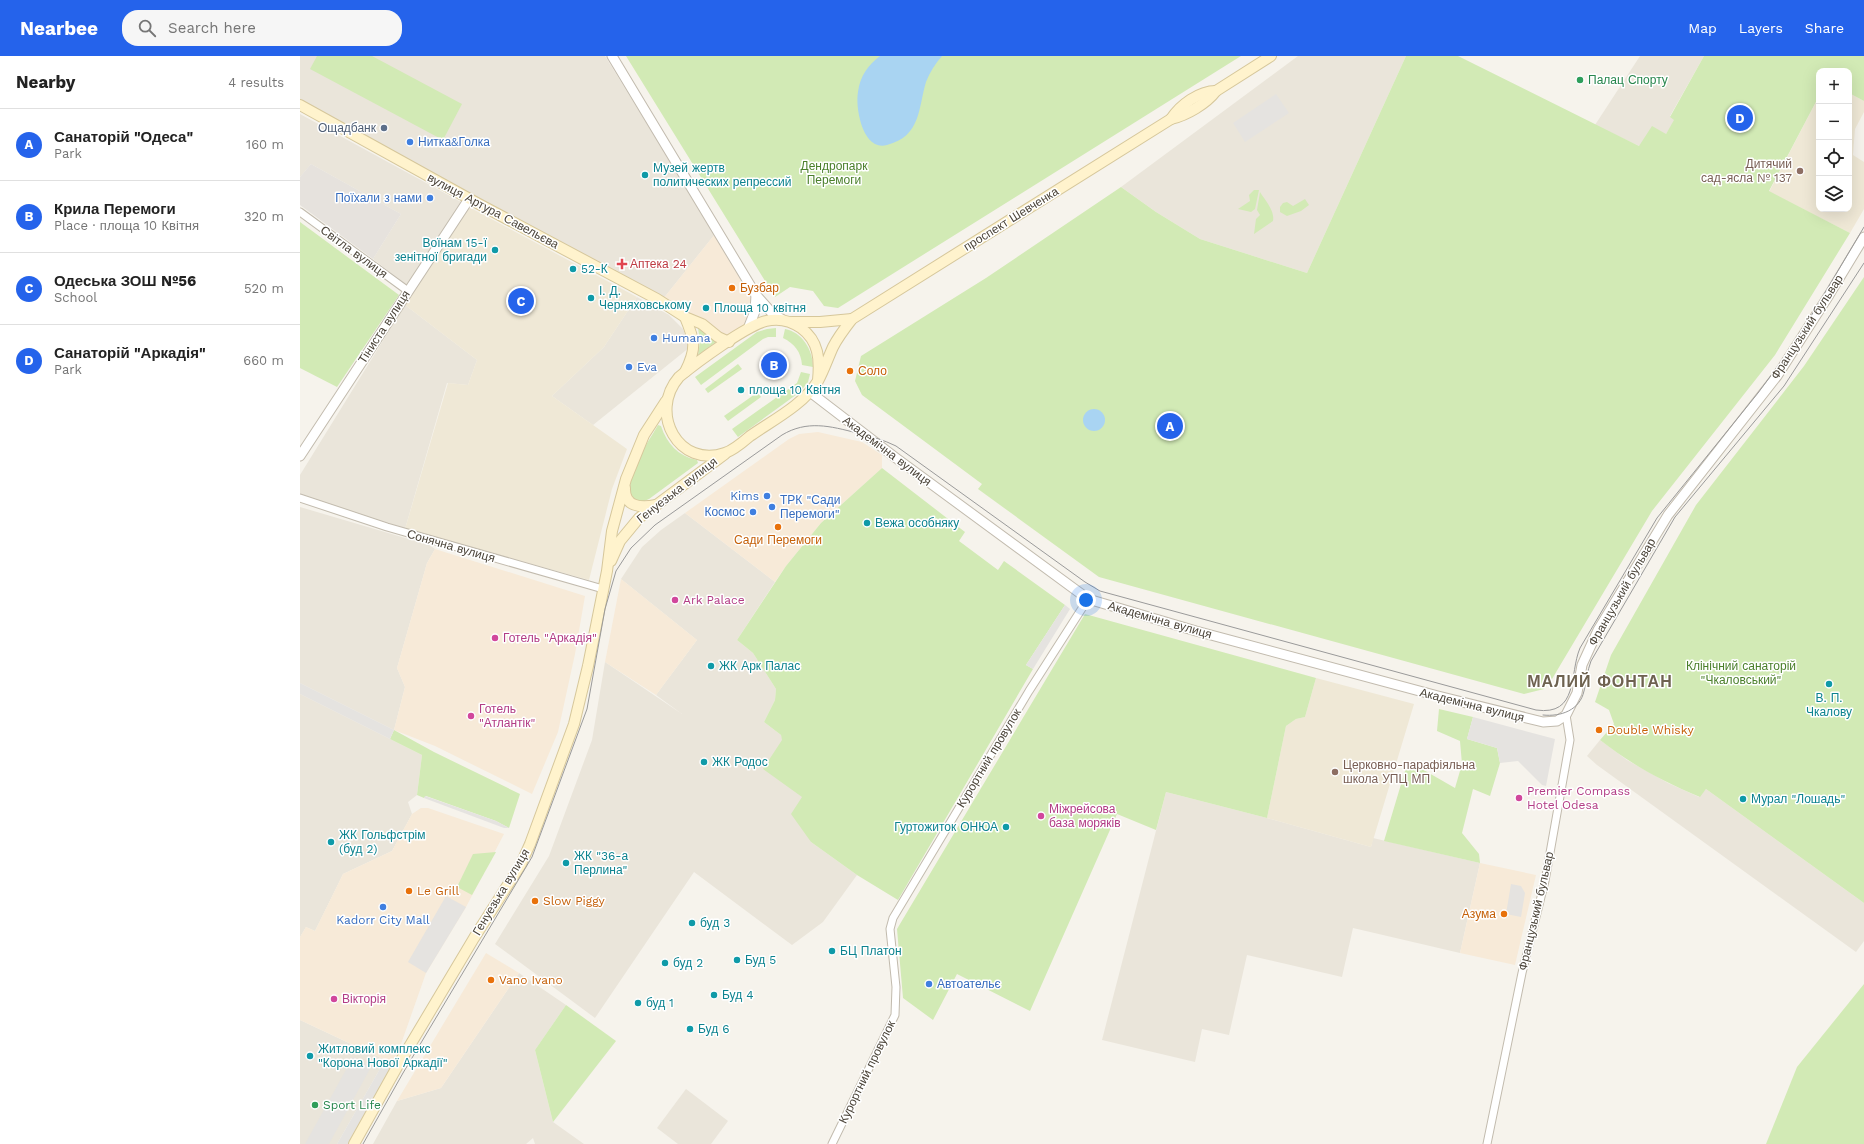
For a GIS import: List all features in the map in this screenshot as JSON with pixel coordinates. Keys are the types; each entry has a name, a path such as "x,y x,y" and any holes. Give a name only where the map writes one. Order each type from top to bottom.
{"main road":[{"name":"проспект Шевченка","path":"818,380 838,339 852,319 1171,119 1177,109 1207,91 1216,91 1271,56"},
{"name":"вулиця Артура Савельєва","path":"300,106 469,199 592,263 685,317 702,324 718,337 729,342"},
{"path":"685,317 694,342 691,359 685,372"},
{"name":"проспект Шевченка","path":"787,322 820,322 852,319"},
{"path":"766,321 787,322 803,330 816,347 819,361 818,380 810,392 795,405 726,453 709,455 696,452 684,446 672,433 668,425 666,412 667,399 674,383 685,372 748,329 766,321"},
{"name":"Генуезька вулиця","path":"354,1144 397,1067 474,938 521,864 530,844 574,724 588,666 607,571 612,531 626,479 644,435 667,399"},
{"name":"Генуезька вулиця","path":"607,571 620,541 630,528 656,505 726,453"},
{"path":"626,479 625,491 629,502 639,507 656,505"}],"street":[{"path":"612,56 756,295 772,313 787,322"},
{"name":"Тіниста вулиця","path":"300,456 469,199"},
{"name":"Світла вулиця","path":"300,212 408,291"},
{"name":"Французький бульвар","path":"1487,1144 1522,973 1545,881 1570,740 1566,715 1576,693 1582,665 1598,630 1668,516 1777,376 1830,295 1864,237"},
{"path":"748,329 754,315 756,295"},
{"name":"Академічна вулиця","path":"810,392 896,458 1088,599 1196,631 1477,707 1543,722 1557,721 1566,715"},
{"name":"Сонячна вулиця","path":"300,498 386,527 603,589"},
{"name":"Курортний провулок","path":"832,1144 895,1015 896,987 890,929 893,918 1029,692 1088,599"}],"shaded area":[{"path":"300,56 605,56 715,234 663,299 300,101"},
{"path":"1298,56 1406,56 1307,273 1200,239 1156,212 1121,187"},
{"path":"1640,56 1704,56 1670,116 1675,120 1666,134 1639,146 1595,125"},
{"path":"1276,94 1289,113 1245,142 1233,123"},
{"name":"Дитячий сад-ясла № 137","path":"1852,95 1864,101 1864,112 1855,129 1853,155 1864,162 1864,209 1850,233 1769,192 1816,102 1816,212 1852,212"},
{"path":"300,114 461,202 407,285 373,259 401,214 311,164 300,177"},
{"path":"311,164 401,214 373,259 300,205 300,177"},
{"path":"469,207 637,297 604,347 552,396 627,449 612,489 589,580 405,529 448,383 468,385 477,360 405,305"},
{"path":"715,234 748,285 755,306 747,323 725,338 663,299"},
{"path":"637,297 669,315 683,329 690,347 593,425 552,396 604,347"},
{"path":"405,305 477,360 468,385 447,383 405,529 300,498 300,475"},
{"path":"818,432 862,442 882,455 882,468 821,523 775,582 685,513 789,439 799,434"},
{"path":"300,507 429,545 435,549 427,563 397,668 405,687 394,730 300,683"},
{"path":"685,513 775,582 737,640 753,653 776,689 775,700 764,722 781,735 802,797 811,842 857,875 823,922 792,945 694,872 595,1018 495,944 549,856 592,740 605,662 682,714 656,695 697,640 621,579 642,547 661,530"},
{"path":"435,549 585,596 575,654 558,732 532,794 435,746 394,730 405,687 397,668 427,563"},
{"path":"621,579 697,640 656,695 605,662"},
{"path":"1065,605 1070,609 1033,669 1026,665"},
{"name":"Церковно-парафіяльна школа УПЦ МП","path":"1316,678 1414,704 1371,847 1267,818 1286,726 1296,719 1305,717"},
{"path":"300,683 394,730 390,739 300,694"},
{"path":"300,694 422,755 417,795 408,802 412,814 392,851 343,874 315,931 306,927 300,937"},
{"path":"1473,717 1555,739 1546,786 1542,785 1518,761 1500,763 1497,748 1467,739"},
{"path":"1600,740 1627,760 1668,783 1699,797 1706,789 1864,903 1864,941 1856,952 1597,765 1587,756"},
{"path":"1166,792 1371,847 1373,838 1480,863 1460,953 1353,928 1342,977 1247,955 1229,1035 1202,1029 1195,1062 1102,1040"},
{"path":"425,796 496,821 509,828 504,828 424,798"},
{"path":"421,808 428,808 504,834 466,907 426,973 394,1064 300,1020 300,937 306,927 315,931 343,874 392,851 412,814"},
{"path":"1480,863 1536,875 1515,965 1460,953"},
{"path":"1511,884 1521,886 1525,893 1521,917 1506,914"},
{"path":"446,896 466,907 426,973 408,962"},
{"path":"486,953 519,973 441,1088 397,1101"},
{"path":"519,973 566,1005 535,1050 553,1122 584,1144 535,1144 533,1138 526,1144 373,1144 397,1101 441,1088"},
{"name":"Житловий комплекс \"Корона Нової Аркадії\"","path":"300,1020 385,1060 337,1144 300,1144"},
{"path":"353,1057 371,1067 329,1144 305,1144"},
{"path":"385,1060 394,1064 350,1144 337,1144"},
{"path":"686,1089 728,1121 711,1144 678,1144 657,1128"}],"green space":[{"path":"317,56 372,56 462,104 443,140 310,69"},
{"name":"Дендропарк Перемоги","path":"626,56 1241,56 838,308 824,306 813,291 790,287 775,297"},
{"path":"1406,56 1458,56 1639,146 1652,126 1666,134 1674,120 1670,117 1704,56 1864,56 1864,101 1852,95 1852,68 1816,68 1816,102 1769,191 1850,233 1775,355 1652,511 1552,679 1544,689 1524,694 1099,577 978,489 982,484 862,395 855,381 861,356 986,278 1121,187 1156,212 1200,239 1307,273"},
{"path":"1254,190 1259,190 1255,209 1251,212 1238,209 1250,201 1249,195"},
{"path":"1260,192 1273,213 1273,221 1254,234 1256,219 1260,215 1257,210"},
{"path":"1305,199 1309,205 1301,211 1287,216 1280,212 1280,207 1283,203 1287,202 1293,206"},
{"path":"300,222 399,295 337,387 300,368"},
{"name":"Клінічний санаторій \"Чкаловський\"","path":"1864,277 1864,903 1706,789 1700,797 1648,772 1612,749 1600,740 1614,724 1609,710 1595,702 1611,655 1696,505 1804,366"},
{"path":"698,328 716,342 698,355 700,341"},
{"path":"776,328 776,337 768,337 763,339 701,385 695,377 757,332"},
{"path":"785,329 797,334 809,348 813,367 802,365 797,349 783,338"},
{"path":"738,364 742,369 708,393 705,389"},
{"path":"801,372 810,374 808,382 800,392 738,437 732,429 797,383"},
{"path":"758,392 761,397 728,421 724,416"},
{"path":"658,425 661,426 666,438 674,448 684,456 697,460 698,463 649,499 642,502 633,500 630,491 633,471 642,451"},
{"path":"882,468 965,532 959,541 998,570 1004,561 1065,605 1026,665 1033,669 898,900 857,875 811,842 791,814 802,797 763,769 782,740 781,735 764,722 775,700 776,689 753,653 737,640 786,566 821,523"},
{"name":"Міжрейсова база моряків","path":"1085,614 1316,678 1305,717 1296,719 1286,726 1267,818 1166,792 1156,830 1117,814 1030,1011 957,974 933,1020 903,998 897,929"},
{"path":"1439,709 1473,717 1467,739 1497,748 1500,763 1490,796 1473,789 1462,833 1479,854 1480,863 1384,841 1408,761 1455,788 1462,764 1460,741 1437,731"},
{"path":"394,730 434,752 520,794 509,828 496,821 426,796 424,798 417,795 422,755 390,739"},
{"path":"496,852 472,895 457,887 473,854"},
{"path":"1864,984 1864,1144 1766,1144 1797,1067"},
{"path":"566,1005 616,1041 553,1122 535,1050"}],"water":[{"path":"880,56 942,56 933,68 926,82 919,111 912,128 898,141 887,145 879,145 872,142 866,136 862,127 857,99 859,86 863,76 868,67"},
{"path":"1094,409 1102,412 1105,420 1102,428 1094,431 1086,428 1083,420 1086,412"}],"tram line":[{"path":"363,1144 403,1073 532,857 587,709 605,609 616,571 631,548 655,525 782,435 800,427 819,426 847,430 896,446 1085,582 1100,591 1536,710 1550,710 1559,706 1566,700 1573,681 1580,648 1657,518 1758,393 1795,343 1864,227"},
{"path":"1543,715 1556,715 1569,711 1582,698 1591,661 1675,517 1784,386 1864,263"}],"place":[{"name":"Палац Спорту","path":"1580,80"},
{"name":"Санаторій \"Аркадія\"","path":"1740,118"},
{"name":"Ощадбанк","path":"384,128"},
{"name":"Нитка&Голка","path":"410,142"},
{"name":"Дитячий сад-ясла № 137","path":"1800,171"},
{"name":"Музей жертв политических репрессий","path":"645,175"},
{"name":"Поїхали з нами","path":"430,198"},
{"name":"Воїнам 15-ї зенітної бригади","path":"495,250"},
{"name":"Аптека 24","path":"622,264"},
{"name":"52-К","path":"573,269"},
{"name":"Бузбар","path":"732,288"},
{"name":"І. Д. Черняховському","path":"591,298"},
{"name":"Одеська ЗОШ №56","path":"521,301"},
{"name":"Площа 10 квітня","path":"706,308"},
{"name":"Humana","path":"654,338"},
{"name":"Крила Перемоги","path":"774,365"},
{"name":"Eva","path":"629,367"},
{"name":"Соло","path":"850,371"},
{"name":"площа 10 Квітня","path":"741,390"},
{"name":"Санаторій \"Одеса\"","path":"1170,426"},
{"name":"Kims","path":"767,496"},
{"name":"ТРК \"Сади Перемоги\"","path":"772,507"},
{"name":"Космос","path":"753,512"},
{"name":"Вежа особняку","path":"867,523"},
{"name":"Сади Перемоги","path":"778,527"},
{"name":"Ark Palace","path":"675,600"},
{"name":"Готель \"Аркадія\"","path":"495,638"},
{"name":"ЖК Арк Палас","path":"711,666"},
{"name":"В. П. Чкалову","path":"1829,684"},
{"name":"Готель \"Атлантік\"","path":"471,716"},
{"name":"Double Whisky","path":"1599,730"},
{"name":"ЖК Родос","path":"704,762"},
{"name":"Церковно-парафіяльна школа УПЦ МП","path":"1335,772"},
{"name":"Premier Compass Hotel Odesa","path":"1519,798"},
{"name":"Мурал \"Лошадь\"","path":"1743,799"},
{"name":"Міжрейсова база моряків","path":"1041,816"},
{"name":"Гуртожиток ОНЮА","path":"1006,827"},
{"name":"ЖК Гольфстрім (буд 2)","path":"331,842"},
{"name":"ЖК \"36-а Перлина\"","path":"566,863"},
{"name":"Le Grill","path":"409,891"},
{"name":"Slow Piggy","path":"535,901"},
{"name":"Kadorr City Mall","path":"383,907"},
{"name":"Азума","path":"1504,914"},
{"name":"буд 3","path":"692,923"},
{"name":"БЦ Платон","path":"832,951"},
{"name":"Буд 5","path":"737,960"},
{"name":"буд 2","path":"665,963"},
{"name":"Vano Ivano","path":"491,980"},
{"name":"Автоательє","path":"929,984"},
{"name":"Буд 4","path":"714,995"},
{"name":"Вікторія","path":"334,999"},
{"name":"буд 1","path":"638,1003"},
{"name":"Буд 6","path":"690,1029"},
{"name":"Житловий комплекс \"Корона Нової Аркадії\"","path":"310,1056"},
{"name":"Sport Life","path":"315,1105"}],"district":[{"name":"МАЛИЙ ФОНТАН","path":"1600,681"}]}
